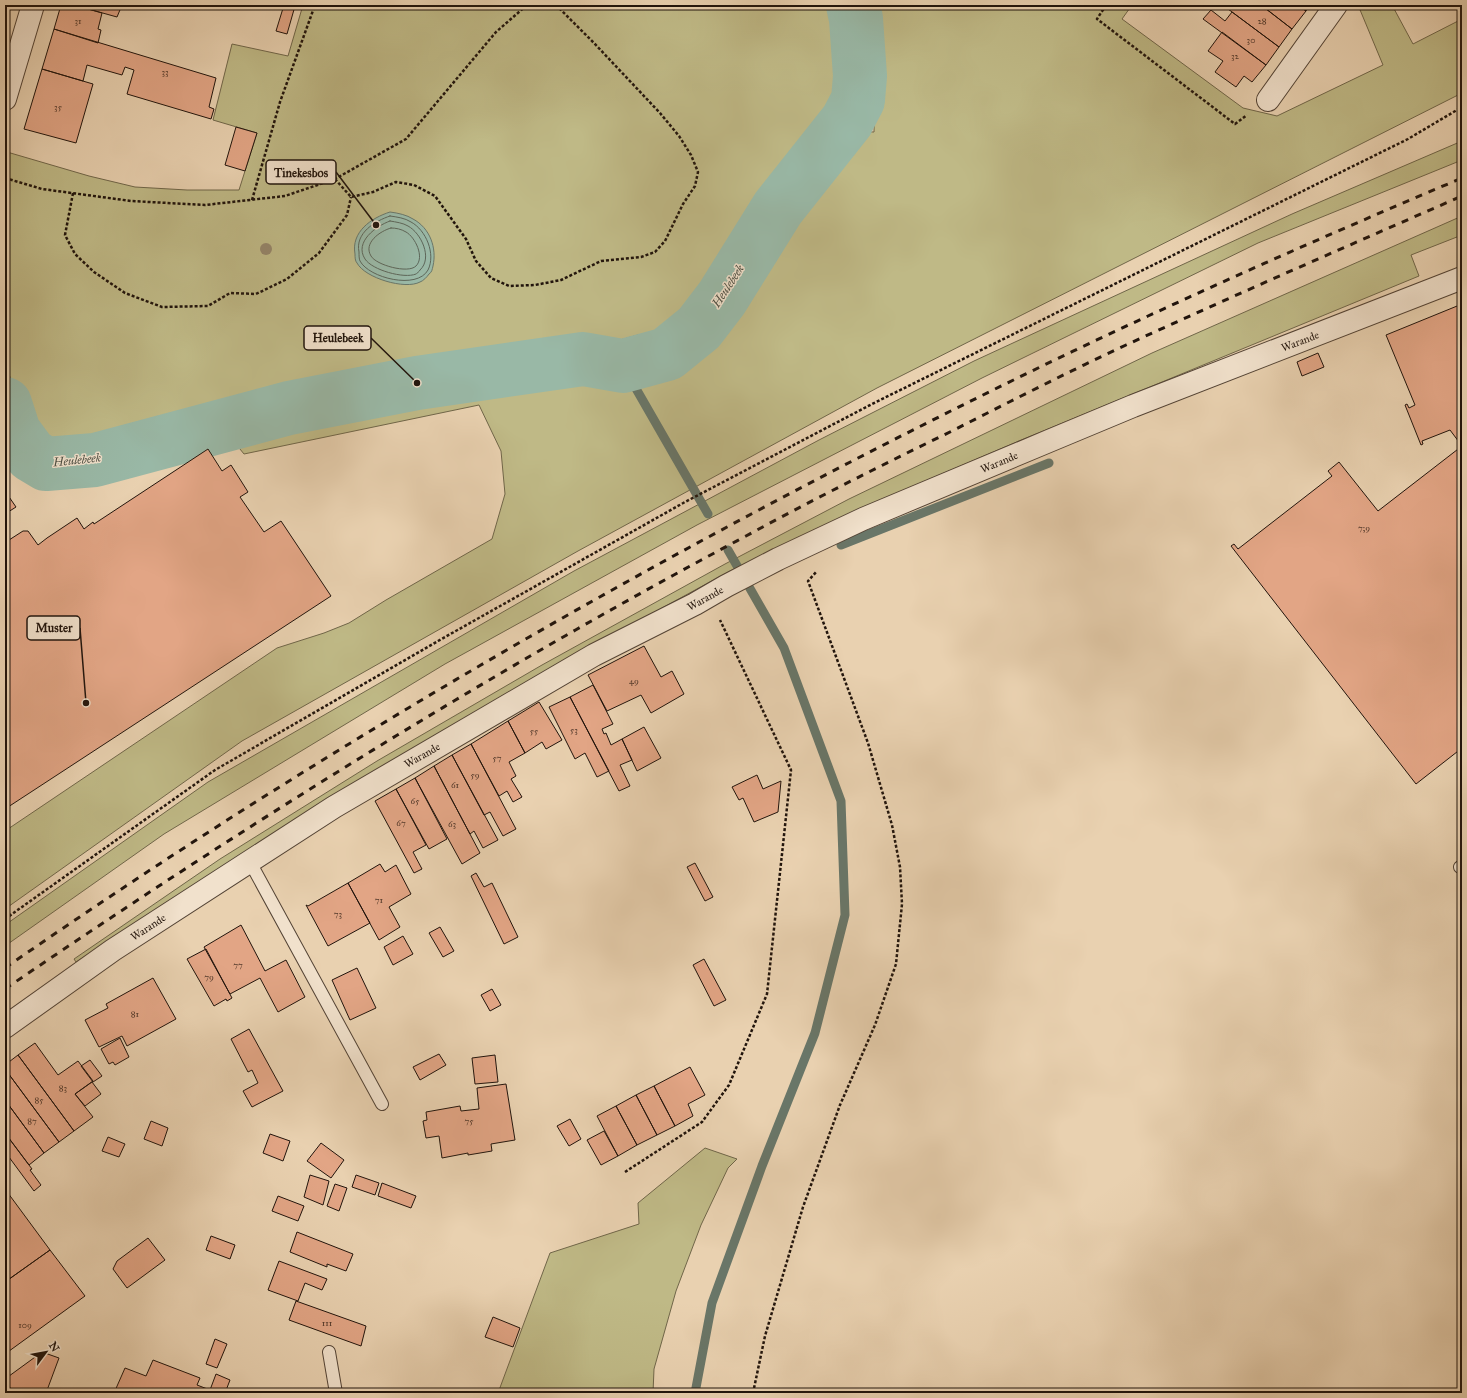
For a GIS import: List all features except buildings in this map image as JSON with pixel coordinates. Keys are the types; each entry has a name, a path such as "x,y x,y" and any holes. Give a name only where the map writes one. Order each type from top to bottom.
{"street":[{"path":"5,99 33,5"},
{"path":"1268,100 1336,5"},
{"name":"Warande","path":"5,1027 113,950 334,807 594,655 726,586 863,519 1133,406 1462,278"}],"lane":[{"path":"250,862 382,1104"},
{"path":"329,1352 336,1393"}],"path":[{"path":"252,200 280,102 315,5"},
{"path":"5,178 42,189 131,202 205,205 285,196 335,179 406,139 496,32 527,5"},
{"path":"350,197 373,192 396,182 414,185 436,196 466,239 476,261 491,278 509,286 535,286 561,280 601,261 641,257 655,252 665,241 683,204 695,186 698,172 691,155 679,136 660,113 556,5"},
{"path":"1106,5 1097,19 1235,124 1268,100"},
{"path":"5,919 215,770 438,641 685,502 872,404 1408,139 1462,107"},
{"path":"73,193 65,236 75,254 94,272 125,293 162,307 208,306 230,293 256,294 287,279 319,253 347,215 350,197 335,179"},
{"path":"753,1393 765,1336 803,1207 840,1105 875,1025 896,964 902,904 900,867 892,825 868,743 808,581 822,566 813,543"},
{"path":"625,1172 702,1122 729,1084 767,994 791,770 708,596"}],"shaded area":[{"path":"303,5 840,5 849,49 851,80 846,106 827,130 874,132 875,67 863,5 1132,5 1122,19 1243,108 1277,116 1383,65 1358,5 1392,5 1413,44 1462,19 1462,93 877,388 578,551 242,741 5,909 5,831 277,648 324,633 349,623 492,539 505,494 501,451 479,405 244,454 231,438 471,387 584,367 629,368 638,335 613,342 519,352 333,388 162,433 100,447 69,452 47,448 31,437 5,363 5,158 7,152 89,176 135,187 187,190 239,190 257,133 213,120 232,44 288,56"},
{"path":"1462,141 1462,160 1258,243 982,378 697,525 445,664 164,834 5,946 5,925 208,782 574,571 819,440 974,361 1292,214"},
{"path":"1462,216 1462,235 1411,255 1419,276 1019,441 867,506 730,571 552,668 386,766 76,962 74,959 220,859 377,761 542,665 725,564 849,499 1152,353"},
{"path":"705,1148 737,1159 728,1168 701,1225 676,1291 654,1369 653,1393 498,1393 550,1253 639,1224 638,1203"}],"water":[{"path":"390,212 405,215 419,223 431,239 434,252 432,271 425,279 421,281 405,285 376,278 361,268 356,261 355,246 359,233 370,222"}],"waterway":[{"name":"Heulebeek","path":"5,404 14,432 31,455 46,464 95,460 289,408 417,383 583,359 623,366 667,354 699,328 722,298 778,208 847,121 858,100 860,76 856,19 853,5"},
{"path":"623,366 708,514"},
{"path":"841,545 1049,463"},
{"path":"695,1393 712,1303 762,1166 815,1033 845,915 841,801 784,648 728,550"}],"railway":[{"path":"5,968 122,888 241,811 362,736 607,593 731,525 857,459 1042,366 1281,256 1462,178"},
{"path":"5,989 95,928 369,752 556,641 650,588 823,495 1018,397 1126,345 1462,196"}],"place":[{"name":"Tinekesbos","path":"376,225"},
{"name":"Heulebeek","path":"417,383"},
{"name":"Muster","path":"86,703"}]}
